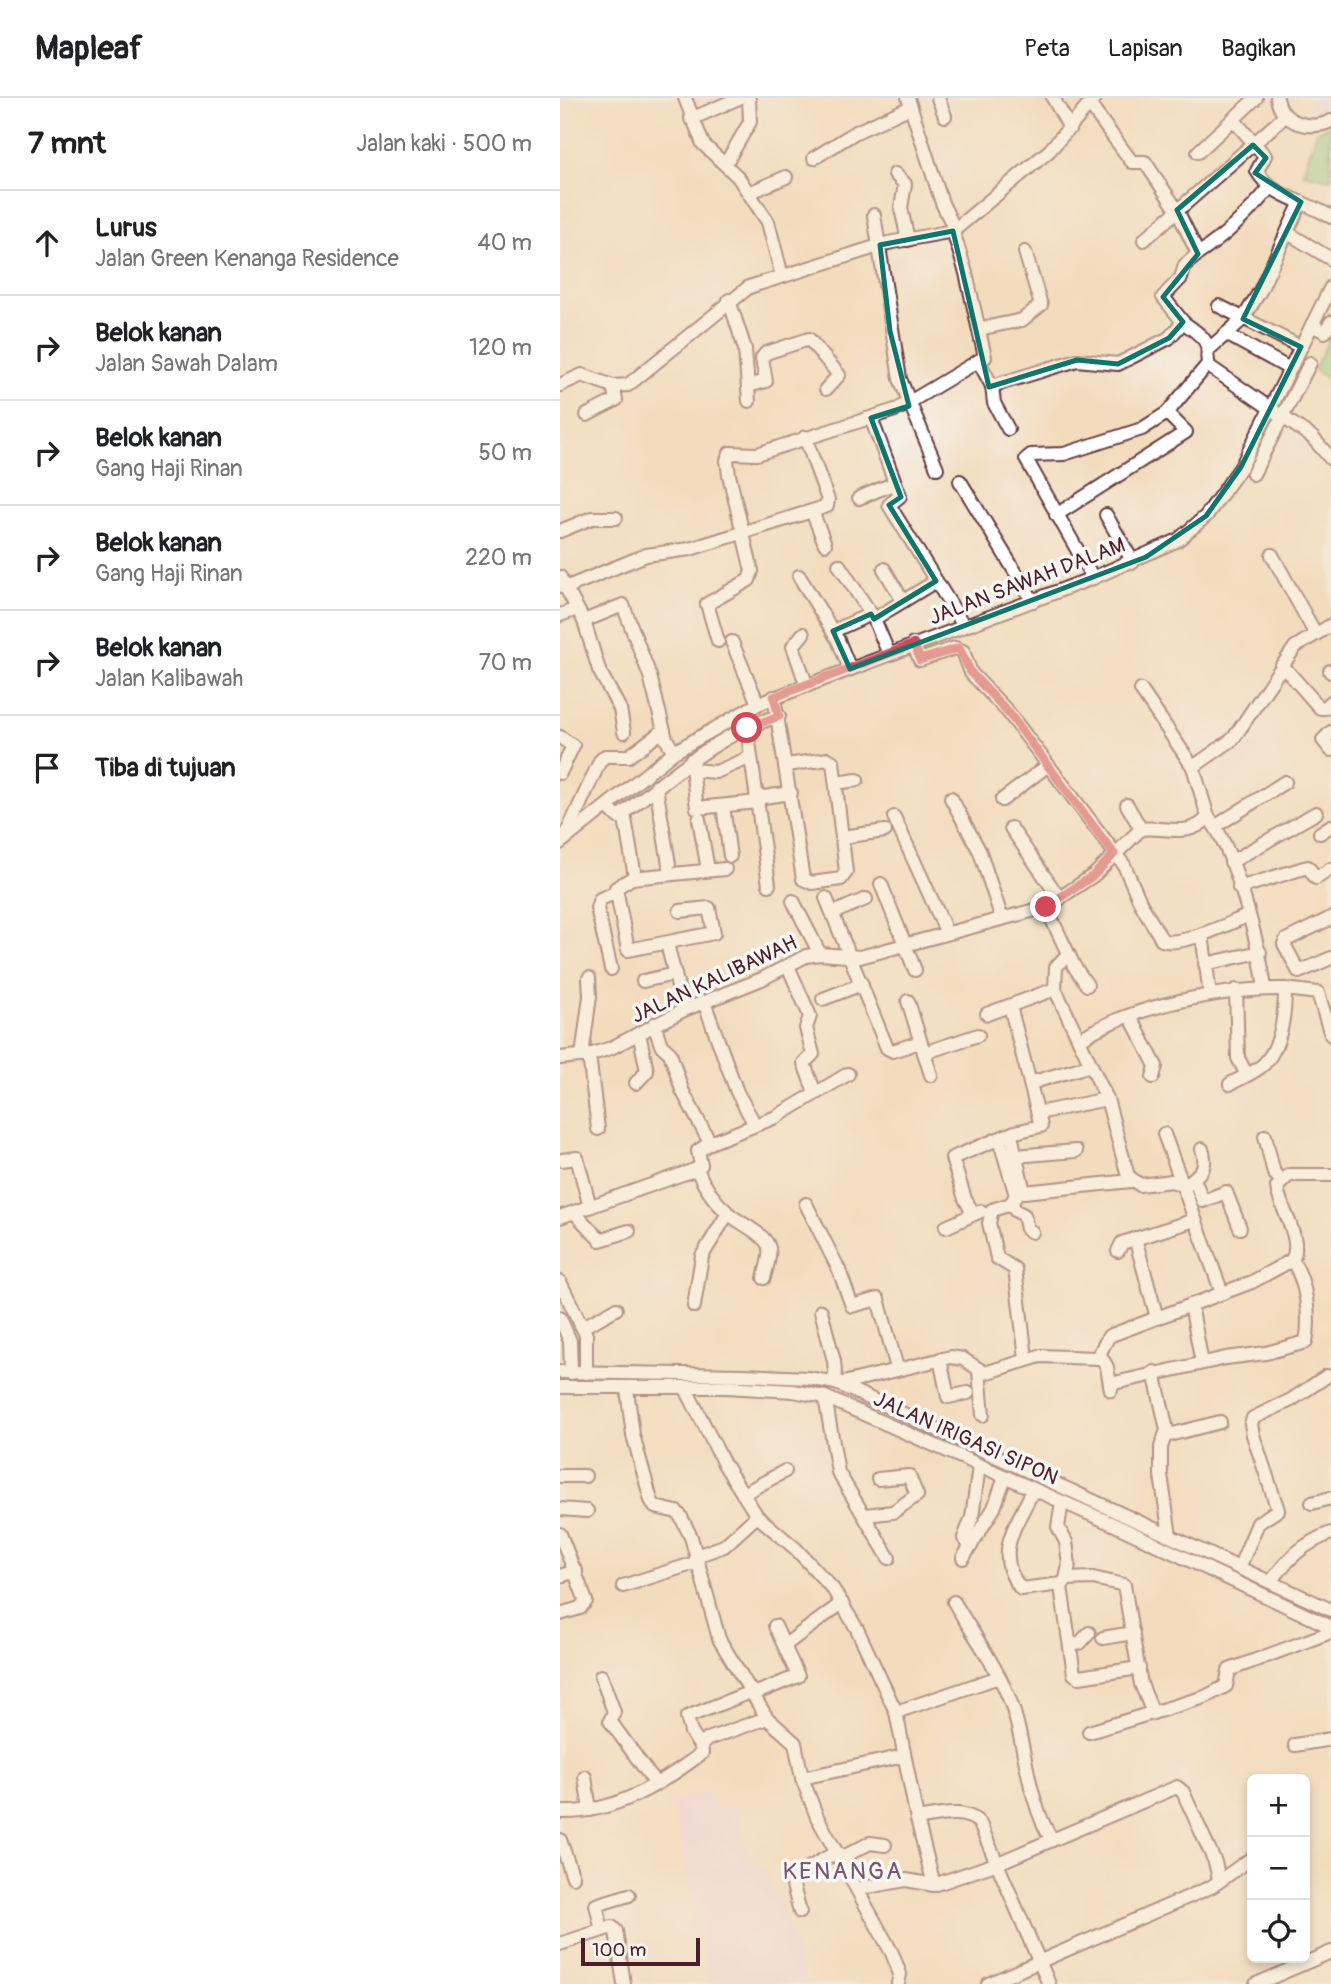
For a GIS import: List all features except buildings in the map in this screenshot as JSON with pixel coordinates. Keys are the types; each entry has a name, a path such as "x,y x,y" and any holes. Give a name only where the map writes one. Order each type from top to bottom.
{"street":[{"path":"685,98 703,144 726,163 771,228 782,276"},
{"path":"691,119 739,98"},
{"path":"726,163 750,122 749,98"},
{"path":"938,98 945,116"},
{"path":"1053,98 1070,128"},
{"path":"1198,152 1256,98"},
{"path":"1277,98 1285,116 1310,127 1331,121"},
{"path":"560,385 582,375 613,386 628,385 729,300 749,287 880,246 954,231 1049,151 1092,101 1132,162 1145,162 1177,210 1198,254"},
{"path":"758,704 707,604 751,578 752,571 733,494 727,456 735,451 757,454 872,418 910,403 939,383 979,362 985,355 954,231 942,203 910,103 814,158"},
{"path":"1144,240 1285,116"},
{"path":"1233,119 1266,158 1258,174 1271,186 1331,217"},
{"path":"895,174 905,184 901,208 908,240"},
{"path":"749,193 786,177"},
{"path":"1093,578 1056,515 1027,456 1064,454 1125,436 1167,413 1208,364 1208,350 1204,339 1182,322 1163,297 1181,278 1185,265 1222,239 1245,218 1271,186"},
{"path":"1208,350 1243,318 1288,233 1301,202"},
{"path":"874,215 890,331 900,379 937,467"},
{"path":"1288,233 1331,259"},
{"path":"979,329 1021,320 1041,305 1025,252"},
{"name":"JALAN SAWAH DALAM","path":"561,842 613,811 674,752 758,704 776,706 807,684 889,654 915,650 964,626 1133,562 1178,540 1206,516 1237,474 1275,414 1290,369 1301,347 1321,327 1331,287"},
{"path":"729,300 745,349 749,401"},
{"path":"1219,306 1301,347"},
{"path":"992,386 1077,360 1118,364 1169,338 1182,322"},
{"path":"1226,334 1290,369"},
{"path":"748,386 766,382 762,358 766,353 809,339 839,375 826,389"},
{"path":"979,362 992,386 994,403 1008,429"},
{"path":"1252,474 1275,414 1310,363"},
{"path":"1208,364 1275,414 1312,437 1330,458"},
{"path":"587,415 617,400 613,386"},
{"path":"1056,515 1186,432 1167,413"},
{"path":"872,418 900,496 889,505 964,626"},
{"path":"624,732 620,709 593,657 584,621 563,582 646,555 690,549 744,534 812,512 828,503 805,437"},
{"path":"960,481 1033,601"},
{"path":"859,498 895,483"},
{"path":"812,512 825,544"},
{"path":"1106,515 1133,562"},
{"path":"560,531 592,518 616,518"},
{"path":"1272,555 1315,634"},
{"path":"839,565 873,616 889,654"},
{"path":"884,569 903,601"},
{"path":"799,576 833,631 850,668"},
{"path":"833,631 873,616 936,581"},
{"path":"584,621 623,605 650,676 664,730 674,752"},
{"path":"560,615 577,609"},
{"path":"1193,766 1231,741 1295,647 1331,625"},
{"path":"803,634 796,639 793,646 807,684"},
{"path":"915,650 959,648 971,673 1008,712 1124,865 1141,904 1162,940 1168,943 1202,934 1248,916"},
{"path":"1282,665 1320,708 1325,709 1331,702"},
{"path":"1141,690 1193,766 1212,821 1231,862 1259,952 1265,989"},
{"path":"634,871 613,811 691,765 776,706 803,879 806,882 845,876 836,783 831,760 787,765"},
{"path":"747,728 769,886"},
{"path":"561,842 600,761 605,756 629,756 664,730"},
{"path":"560,737 573,747 560,773"},
{"path":"691,765 716,772 751,757"},
{"path":"691,765 708,870"},
{"path":"1002,800 1047,766"},
{"path":"836,783 857,780"},
{"path":"1127,805 1141,829 1184,830 1212,821 1285,782"},
{"path":"656,786 669,864"},
{"path":"698,813 791,793"},
{"path":"950,799 980,852 1002,919"},
{"path":"680,911 709,908 715,931 711,935 628,950 615,893 619,884 632,878 708,870 727,863 723,806"},
{"path":"1231,862 1316,813"},
{"path":"894,817 947,933"},
{"path":"1011,828 1060,899"},
{"name":"JALAN KALIBAWAH","path":"560,1058 585,1056 611,1048 654,1024 806,956 820,954 852,958 1046,907 1094,875 1141,829"},
{"path":"842,837 885,831"},
{"path":"1238,888 1307,867 1316,878 1331,869"},
{"path":"881,884 907,944 915,970"},
{"path":"611,970 597,908 600,899 615,893"},
{"path":"826,898 887,1048 894,1051 978,1035"},
{"path":"833,913 866,899"},
{"path":"793,901 820,954"},
{"path":"1046,907 1068,954 1087,985"},
{"path":"1331,918 1289,938 1284,944 1299,972 1331,958"},
{"path":"1202,934 1210,995"},
{"path":"667,944 684,1010"},
{"path":"1205,964 1259,952"},
{"path":"1068,954 1056,967 1055,989 1107,1099 1118,1146 1131,1181"},
{"path":"788,966 808,1012 806,1028 813,1054 804,1063 815,1093"},
{"path":"643,981 674,974"},
{"path":"589,978 585,1056 598,1129"},
{"path":"823,999 862,985"},
{"path":"988,1014 1055,989"},
{"path":"1079,1040 1101,1025 1130,1016 1210,995 1236,990 1265,989 1325,994 1331,1035"},
{"path":"1230,1084 1264,1065 1277,1044 1284,1013 1285,989"},
{"path":"1236,990 1238,1058 1247,1075"},
{"path":"908,1000 931,1075"},
{"path":"704,1002 737,1092 754,1124"},
{"path":"974,1213 965,1199 952,1158 1005,1137 1040,1127 1010,1006"},
{"path":"1130,1016 1156,1066 1153,1077"},
{"path":"654,1024 661,1045 670,1053 682,1090 710,1143"},
{"path":"636,1083 644,1077 647,1070 639,1033"},
{"path":"1030,1083 1091,1065"},
{"path":"560,1217 697,1169 701,1165 698,1151 710,1143 776,1117 848,1074"},
{"path":"1038,1113 1107,1099"},
{"path":"1164,1134 1222,1293"},
{"path":"1265,1136 1274,1173 1281,1180"},
{"path":"1005,1137 1015,1156 1022,1188 1027,1193 1131,1181 1140,1185 1172,1181 1181,1186"},
{"path":"946,1227 974,1213 1012,1204 1016,1195 1005,1137"},
{"path":"1181,1186 1194,1178 1207,1163 1202,1149"},
{"path":"1015,1156 1076,1152"},
{"path":"562,1160 577,1158 590,1207"},
{"path":"697,1169 709,1194 767,1242 769,1251 764,1278"},
{"path":"821,1311 838,1384 897,1368 957,1357 979,1371 990,1373 1026,1358 1050,1355 1092,1360 1100,1355 1109,1336 1252,1282 1292,1260 1296,1253 1294,1239 1278,1201 1277,1187 1281,1180 1289,1175 1331,1175"},
{"path":"1194,1178 1203,1201 1226,1192 1240,1228"},
{"path":"806,1204 839,1270 852,1306 878,1299 897,1368"},
{"path":"1012,1204 1016,1212 1024,1216 1027,1229 1032,1232"},
{"path":"992,1210 989,1223 997,1258 1015,1269 1026,1358"},
{"path":"574,1212 600,1240 629,1231"},
{"path":"694,1306 702,1256 729,1213"},
{"path":"1118,1251 1122,1243 1195,1220"},
{"path":"1135,1238 1157,1318"},
{"path":"1100,1355 1107,1367 1110,1387 1154,1373 1266,1353 1306,1342 1304,1290 1301,1273 1292,1260"},
{"path":"560,1282 583,1328 588,1349 586,1373"},
{"path":"1191,1305 1202,1363"},
{"path":"583,1328 615,1309"},
{"path":"560,1318 572,1352 565,1372"},
{"path":"940,1359 948,1397 968,1393"},
{"path":"979,1371 983,1415"},
{"name":"JALAN IRIGASI SIPON","path":"565,1372 819,1389 1331,1630"},
{"path":"1154,1373 1167,1430 1161,1447 1161,1475 1170,1536"},
{"path":"1239,1567 1258,1523 1278,1510 1253,1435 1253,1418 1291,1400 1327,1376"},
{"name":"JALAN IRIGASI SIPON","path":"560,1387 819,1389 838,1384 1331,1610"},
{"path":"685,1387 724,1464 757,1516 796,1549 842,1603 896,1712 917,1819 934,1885"},
{"path":"627,1389 633,1435 651,1500 655,1507 677,1512 681,1517 697,1559 719,1639 767,1718 795,1743 802,1778 837,1856 858,1889 899,1970 898,1984"},
{"path":"819,1389 838,1472 889,1558"},
{"path":"1165,1436 1220,1422"},
{"path":"971,1546 964,1538 972,1517 979,1466"},
{"path":"743,1494 785,1471"},
{"path":"560,1476 585,1476"},
{"path":"865,1515 893,1512 917,1494 909,1476 878,1479"},
{"path":"963,1558 994,1508 1005,1477"},
{"path":"1034,1490 1007,1544 1006,1561 1021,1589 1093,1578 1121,1582 1124,1585 1139,1668 1153,1713"},
{"path":"1311,1503 1331,1498"},
{"path":"1062,1502 1058,1527 1066,1542 1069,1565 1064,1582 1076,1677 1139,1668"},
{"path":"560,1509 587,1511"},
{"path":"623,1586 697,1559 724,1546 757,1516"},
{"path":"1271,1582 1286,1560 1301,1548 1331,1533"},
{"path":"560,1614 580,1608 586,1601 561,1536"},
{"path":"560,1576 576,1571"},
{"path":"954,1602 999,1677 1023,1744 1035,1808 1052,1840"},
{"path":"785,1645 842,1603"},
{"path":"560,1812 590,1810 623,1801 656,1784 702,1753 687,1717 798,1676 775,1626"},
{"path":"1089,1732 1223,1689 1231,1669 1331,1630"},
{"path":"1070,1645 1080,1643 1088,1633"},
{"path":"1103,1638 1133,1633"},
{"path":"601,1676 614,1712 610,1721 656,1784"},
{"path":"896,1712 999,1677"},
{"path":"701,1746 711,1737 767,1718"},
{"path":"1295,1745 1331,1739"},
{"path":"802,1778 904,1756"},
{"path":"585,1777 590,1810"},
{"path":"858,1889 906,1880 934,1885 998,1863 1180,1788 1206,1840 1219,1879"},
{"path":"917,1819 958,1814 975,1818 998,1863 1049,1984"},
{"path":"560,1840 573,1877"},
{"path":"800,1912 791,1878 870,1843 885,1845"},
{"path":"988,1984 1211,1888 1219,1879 1247,1864"},
{"path":"602,1930 596,1905 629,1895"},
{"path":"560,1944 611,1927 616,1931 624,1984"},
{"path":"1256,1984 1331,1952"}],"highlighted area":[{"path":"1253,145 1266,158 1255,173 1301,202 1243,319 1301,347 1241,467 1206,516 1146,557 850,669 833,631 871,614 874,619 936,581 889,505 901,497 871,418 909,406 890,331 880,245 953,231 989,387 1077,360 1118,364 1169,338 1183,322 1163,297 1198,254 1177,210"}],"shaded area":[{"path":"1313,98 1331,98 1331,117 1300,124"},
{"path":"704,1790 718,1810 733,1805 750,1862 761,1864 791,1933 806,1984 711,1984 672,1803"}],"green space":[{"path":"1331,125 1331,179 1303,173 1317,131"},
{"path":"1331,336 1331,381 1314,370"}],"waterway":[{"path":"560,1381 602,1381"},
{"path":"752,1382 798,1384 831,1391 1107,1515"},
{"path":"1129,1525 1294,1603"}],"district":[{"name":"KENANGA","path":"843,1871"}],"route":[{"path":"747,728 779,716 774,697 807,684 914,644 920,660 959,648 963,651 971,673 1008,712 1114,854 1094,875 1046,907"}]}
